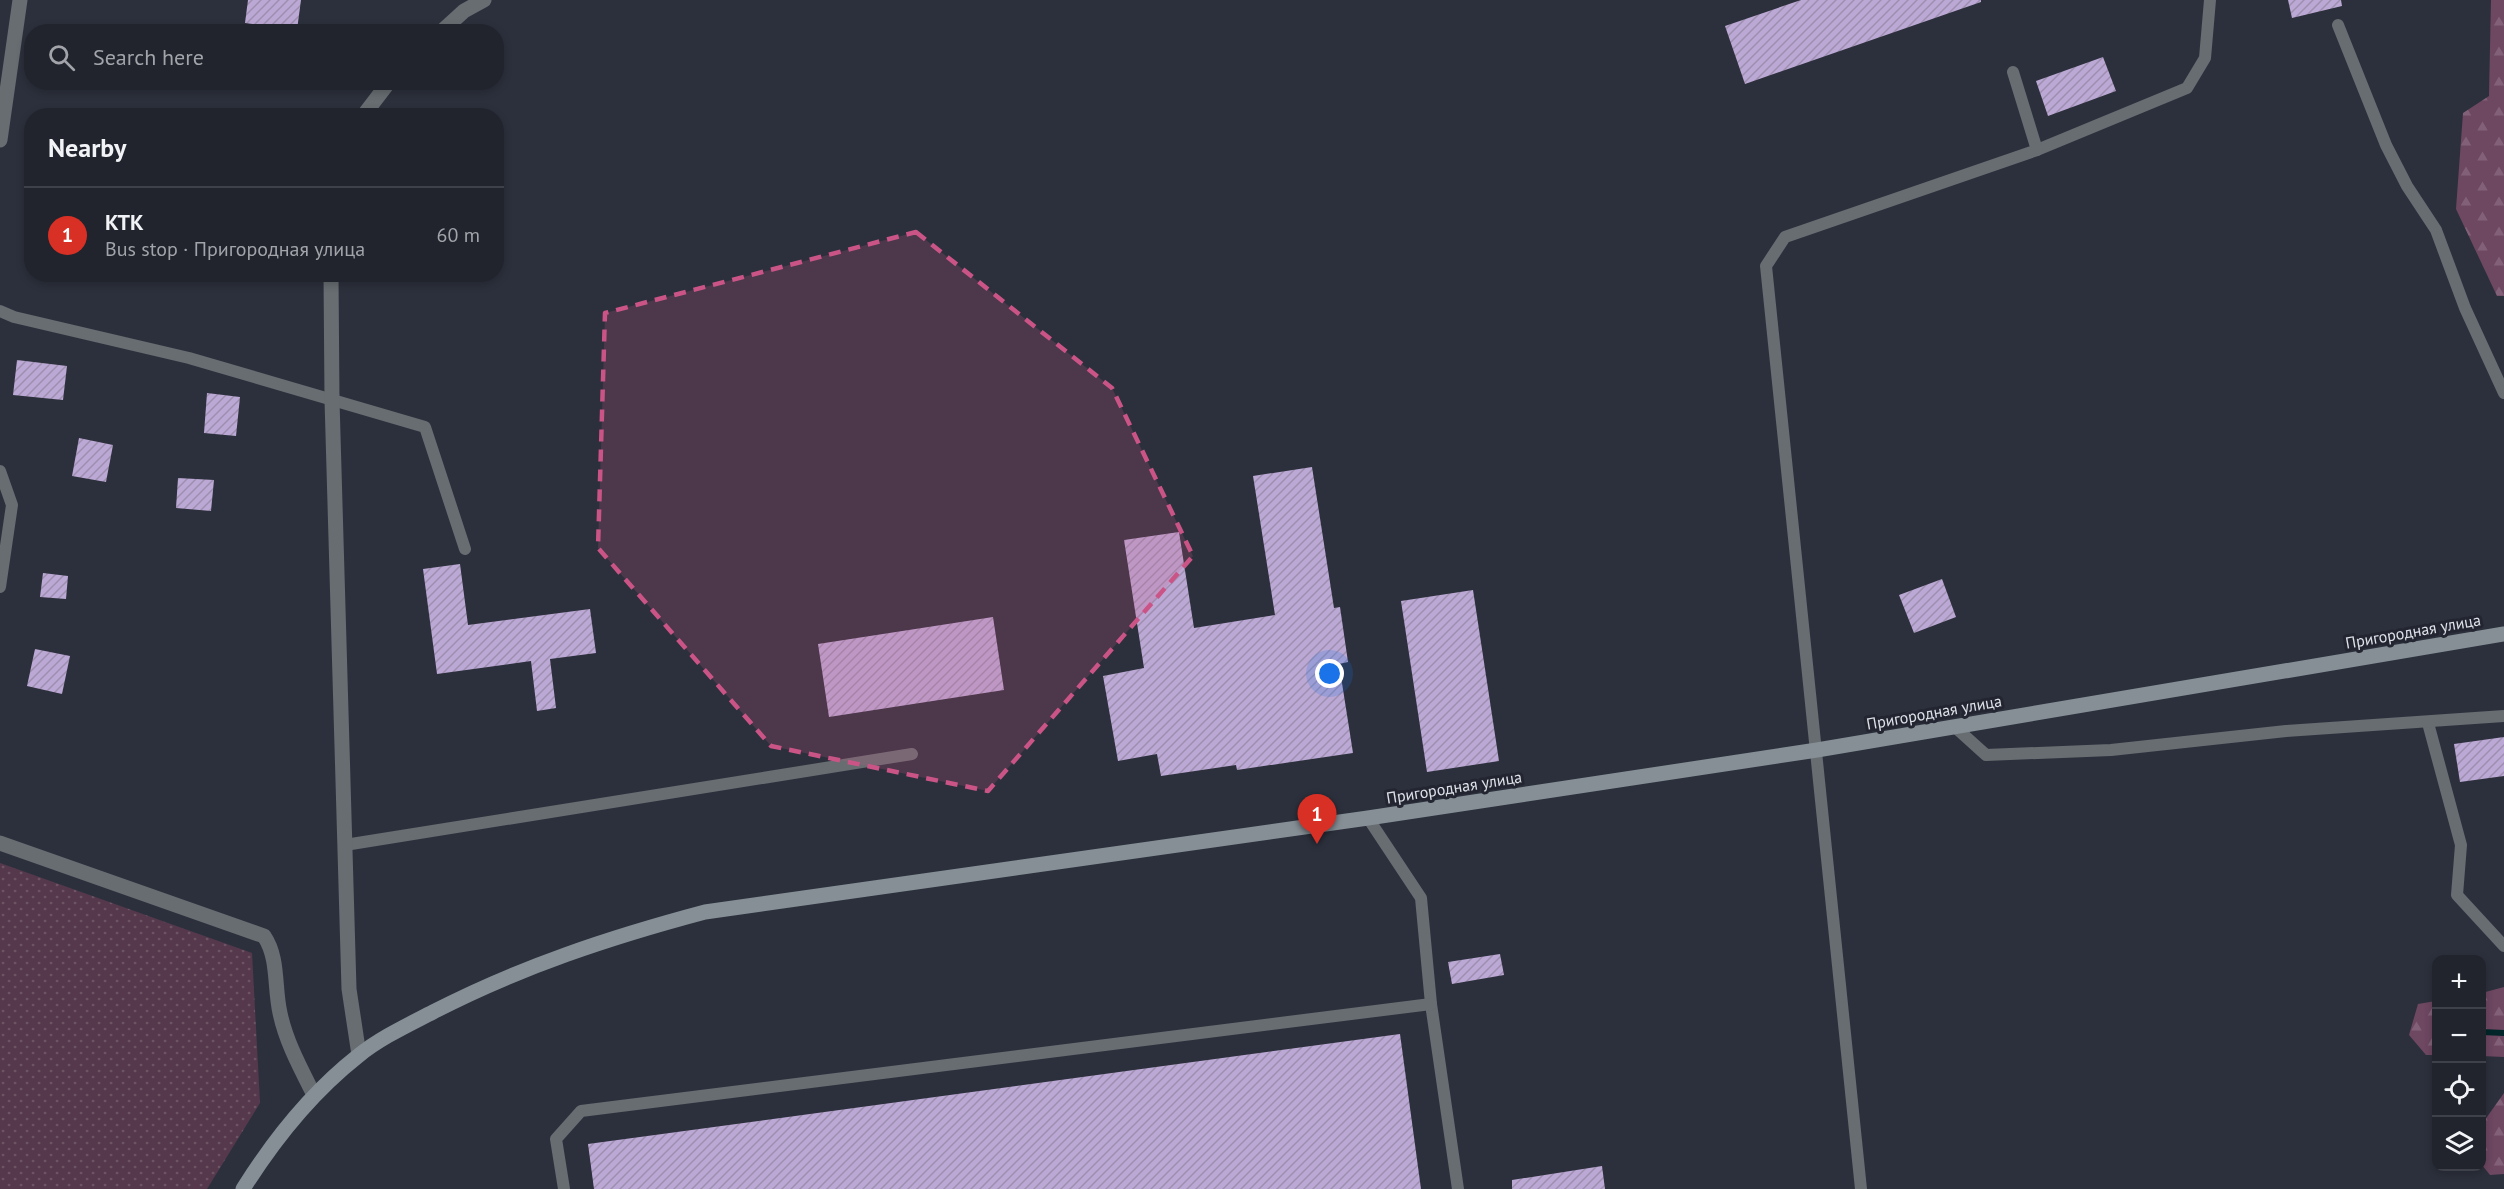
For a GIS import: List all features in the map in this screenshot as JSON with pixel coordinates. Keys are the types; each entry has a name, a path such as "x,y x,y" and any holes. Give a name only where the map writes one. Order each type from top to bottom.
{"street":[{"path":"0,140 20,0"},
{"path":"448,24 463,5 484,0"},
{"path":"369,108 382,90"},
{"path":"331,282 332,400 349,989 359,1054"},
{"name":"Пригородная улица","path":"243,1189 284,1130 314,1095 359,1054 465,996 546,960 630,932 705,912 1368,818 1817,750 2504,634"},
{"path":"0,843 264,936 272,948 280,1013 294,1054 314,1095"}],"lane":[{"path":"1861,1189 1766,266 1785,237 2037,150 2187,88 2205,58 2210,0"},
{"path":"2338,25 2386,145 2407,186 2436,230 2465,309 2504,393"},
{"path":"2013,72 2037,150"},
{"path":"0,311 14,317 189,358 425,427 465,549"},
{"path":"0,471 12,505 0,587"},
{"path":"1955,727 1986,756 2111,750 2286,731 2504,716"},
{"path":"2428,723 2460,845 2457,895 2504,946"},
{"path":"345,845 912,754"},
{"path":"1368,818 1421,898 1431,1004 1458,1189"},
{"path":"564,1189 556,1139 581,1111 1431,1004"}],"highlighted area":[{"path":"916,232 1112,388 1193,556 988,791 771,746 598,548 605,313"}],"shaded area":[{"path":"0,863 252,953 260,1103 207,1189 0,1189"}],"green space":[{"path":"2491,0 2504,0 2504,296 2497,296 2456,209 2463,113 2489,96"},
{"path":"2504,987 2504,1057 2486,1056 2486,992"},
{"path":"2432,1002 2432,1055 2426,1055 2409,1035 2418,1004"},
{"path":"2504,1093 2504,1174 2490,1175 2486,1170 2486,1118"}],"building":[{"path":"248,0 301,0 298,24 245,23"},
{"path":"1801,0 1981,0 1981,2 1745,84 1725,26"},
{"path":"2288,0 2341,0 2342,6 2292,18"},
{"path":"2103,57 2116,91 2048,116 2036,81"},
{"path":"17,360 67,366 63,400 13,395"},
{"path":"207,393 240,397 236,436 204,433"},
{"path":"79,438 113,445 106,482 72,476"},
{"path":"1312,467 1334,608 1340,607 1348,662 1339,664 1353,753 1237,770 1236,765 1161,776 1157,754 1118,761 1103,676 1144,668 1124,540 1179,532 1194,628 1275,615 1253,476"},
{"path":"178,478 214,480 211,511 176,508"},
{"path":"460,564 468,625 590,609 596,653 550,659 556,708 537,711 531,661 437,674 423,569"},
{"path":"43,573 68,576 66,599 40,597"},
{"path":"1942,579 1956,617 1914,633 1899,595"},
{"path":"1473,590 1499,761 1427,772 1401,601"},
{"path":"993,617 1004,690 829,717 818,644"},
{"path":"35,649 70,656 62,694 27,686"},
{"path":"2504,737 2504,776 2460,782 2454,744"},
{"path":"1500,954 1504,975 1452,984 1448,962"},
{"path":"1400,1034 1421,1189 594,1189 588,1144"},
{"path":"1602,1166 1605,1189 1512,1189 1512,1180"}],"waterway":[{"path":"2486,1032 2504,1033"}],"place":[{"name":"КТК","path":"1317,844"}]}
